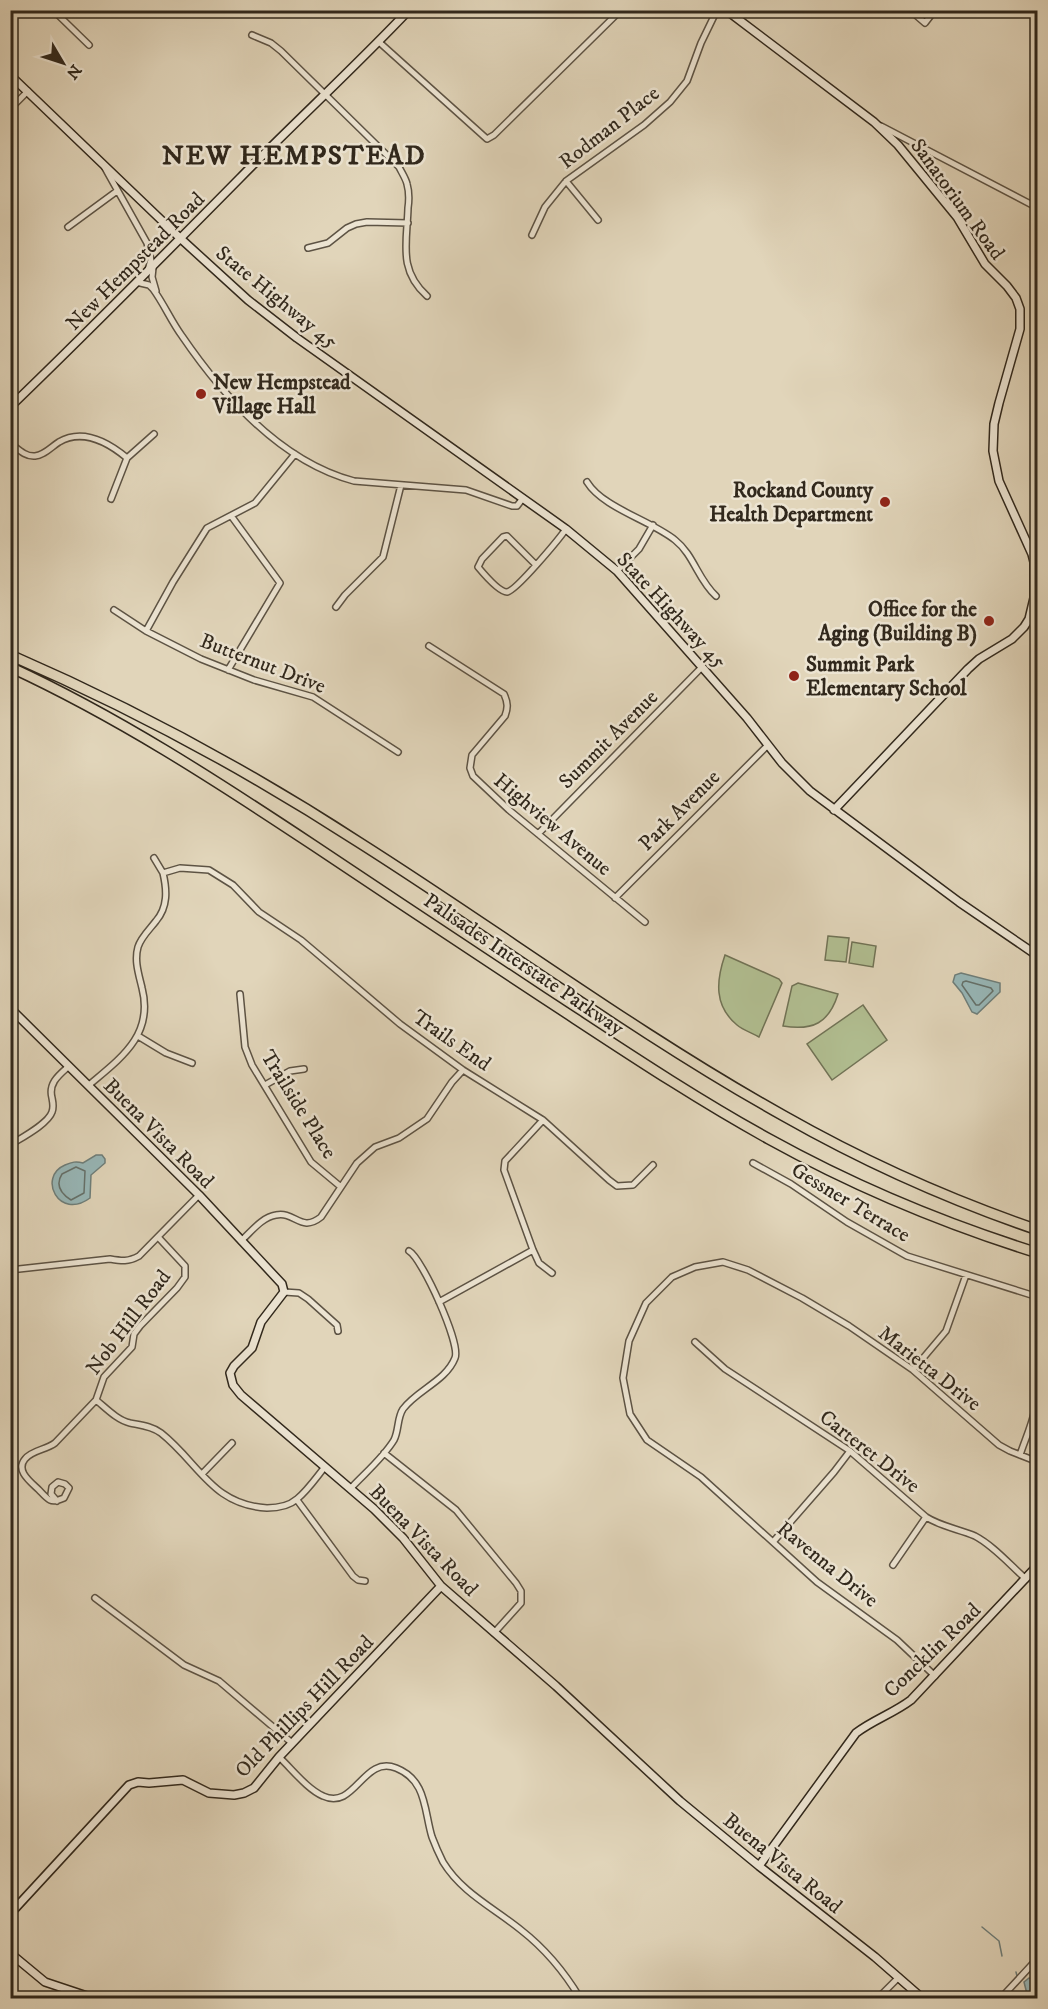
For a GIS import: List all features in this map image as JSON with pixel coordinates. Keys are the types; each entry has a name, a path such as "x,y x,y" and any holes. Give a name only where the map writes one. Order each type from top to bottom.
{"highway":[{"path":"10,647 75,685"},
{"name":"Palisades Interstate Parkway","path":"10,655 207,752 321,818 685,1057 783,1116 915,1182 1038,1230"},
{"name":"Palisades Interstate Parkway","path":"10,667 94,709 186,762 645,1065 742,1125 815,1164 889,1198 973,1232 1038,1253"}],"street":[{"path":"53,10 89,45"},
{"name":"New Hempstead Road","path":"10,407 409,10"},
{"path":"379,42 487,139 494,135 621,10"},
{"name":"Rodman Place","path":"532,235 545,207 566,181 620,143 670,102 687,81 701,43 717,10"},
{"name":"Sanatorium Road","path":"726,10 874,122 898,145 957,217 985,264 1011,292 1020,309 1020,329 994,424 993,451 999,482 1034,562 1035,598 1029,618 1012,639 978,659 834,810"},
{"path":"910,10 925,23 936,10"},
{"path":"252,35 271,43 281,51 399,167 408,185 406,248 410,275 416,286 428,296"},
{"name":"State Highway 45","path":"10,75 248,300 289,332 524,498 617,571 747,718 767,746 803,784 834,810 1038,957"},
{"path":"10,109 28,91"},
{"path":"874,122 1038,208"},
{"path":"102,161 147,243 151,260 147,272"},
{"path":"566,181 598,220"},
{"path":"68,226 117,191"},
{"path":"308,248 328,243 356,224 367,222 408,224"},
{"path":"155,263 152,272 157,295"},
{"path":"136,282 149,285 183,338 231,398 254,421 309,463 338,476 367,483 466,490 512,506 517,506 524,498"},
{"path":"111,499 127,458 154,434"},
{"path":"10,443 23,453 33,456 42,454 60,442 73,437 87,437 113,446 127,458"},
{"path":"146,631 207,528 255,503 295,454"},
{"path":"587,482 602,498 653,525 677,541 686,552 701,580 716,596"},
{"path":"336,607 383,557 401,485"},
{"path":"228,670 280,583 232,517"},
{"path":"617,571 639,549 653,525"},
{"path":"536,565 507,537 503,537 478,567 495,585 504,592 508,592 536,565 566,529"},
{"name":"Butternut Drive","path":"114,610 146,631 228,670 284,690 313,697 398,752"},
{"name":"Highview Avenue","path":"429,646 504,694 507,701 504,716 472,755 470,768 478,782 645,922"},
{"name":"Summit Avenue","path":"538,834 702,667"},
{"name":"Park Avenue","path":"615,898 767,746"},
{"path":"89,1085 128,1049 138,1035 144,1020 145,1009 136,964 138,946 165,906 166,886 163,873 154,858"},
{"name":"Trails End","path":"163,873 180,868 209,870 237,889 259,912 301,940 400,1024 463,1070 543,1120 617,1186 633,1185 653,1165"},
{"name":"Trailside Place","path":"240,994 246,1047 252,1065 311,1162 340,1187"},
{"name":"Buena Vista Road","path":"10,1008 199,1195 282,1284 284,1292 261,1322 252,1348 230,1373 233,1385 241,1395 389,1523 441,1586 555,1686 680,1801 922,1998"},
{"path":"138,1035 166,1053 192,1063"},
{"path":"10,1145 42,1124 52,1114 51,1086 69,1066"},
{"path":"265,1085 290,1071 303,1069"},
{"path":"241,1241 258,1225 276,1215 286,1215 306,1224 321,1217 357,1163 375,1147 399,1138 427,1119 463,1070"},
{"path":"543,1120 505,1161 504,1170 539,1263 552,1272"},
{"name":"Gessner Terrace","path":"753,1163 791,1184 835,1215 907,1256 1038,1296"},
{"path":"10,1270 110,1259 125,1262 132,1260 139,1256 199,1195"},
{"name":"Nob Hill Road","path":"96,1400 104,1377 132,1347 135,1334 140,1326 177,1288 184,1277 185,1266 158,1237"},
{"path":"439,1302 533,1250"},
{"path":"351,1488 384,1453 397,1431 402,1411 448,1368 456,1357 457,1346 439,1302 418,1258 409,1251"},
{"name":"Marietta Drive","path":"701,1477 647,1440 630,1414 622,1378 629,1341 646,1303 672,1277 695,1267 723,1262 748,1270 849,1326 913,1370 999,1445 1038,1462"},
{"path":"913,1370 946,1331 966,1275"},
{"path":"284,1292 299,1293 308,1299 337,1325 338,1331"},
{"name":"Carteret Drive","path":"695,1342 725,1369 850,1451 926,1517 935,1523 985,1542 1026,1579"},
{"path":"1020,1455 1037,1402 1034,1382"},
{"path":"57,1501 50,1500 26,1476 22,1468 23,1460 30,1454 48,1449 96,1400 122,1420 160,1433 230,1500 251,1507 273,1508 297,1500 324,1468"},
{"path":"202,1474 232,1443"},
{"path":"773,1542 850,1451"},
{"path":"384,1453 456,1510 516,1582 521,1591 521,1603 494,1633"},
{"name":"Ravenna Drive","path":"701,1477 817,1582 897,1640 934,1676"},
{"path":"297,1500 353,1576 358,1581 365,1581"},
{"path":"893,1565 926,1517"},
{"name":"Concklin Road","path":"759,1866 856,1733 911,1700 1038,1565"},
{"name":"Old Phillips Hill Road","path":"10,1914 129,1785 138,1782 183,1780 208,1793 234,1795 254,1788 279,1757 441,1586"},
{"path":"95,1598 184,1665 219,1681 292,1743"},
{"path":"279,1757 317,1793 335,1799 344,1797 377,1767 387,1765 397,1768 413,1779 424,1796 432,1836 442,1860 452,1875 478,1899 524,1932 558,1967 580,1998"},
{"path":"10,1953 45,1982 93,1998"},
{"path":"1000,1998 1038,1958"},
{"path":"878,1998 899,1977"}],"green space":[{"path":"828,936 849,938 846,962 825,960"},
{"path":"852,942 876,946 873,967 849,963"},
{"path":"725,955 779,979 782,983 759,1037 737,1025 724,1010 719,984"},
{"path":"798,983 838,994 830,1012 818,1023 803,1027 783,1026 792,986"},
{"path":"863,1005 887,1040 832,1080 807,1044"}],"water":[{"path":"961,973 1000,983 1000,992 977,1014 972,1012 953,982 955,975"},
{"path":"96,1155 102,1155 105,1163 91,1175 90,1198 79,1204 61,1201 55,1195 52,1187 57,1171 65,1165 83,1163"},
{"path":"1029,1978 1034,1979 1037,1983 1037,1998 1028,1998 1024,1982"}],"waterway":[{"path":"982,1927 999,1941 1002,1956"},
{"path":"1016,1972 1017,1976"}],"place":[{"name":"New Hempstead Village Hall","path":"201,394"},
{"name":"Rockand County Health Department","path":"885,502"},
{"name":"Office for the Aging (Building B)","path":"989,621"},
{"name":"Summit Park Elementary School","path":"794,676"}],"district":[{"name":"NEW HEMPSTEAD","path":"294,155"}]}
